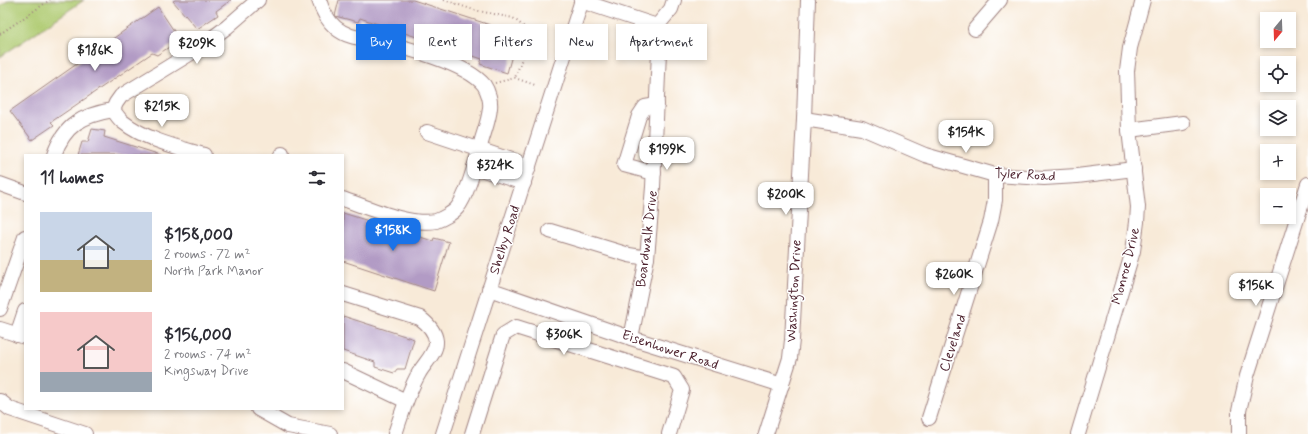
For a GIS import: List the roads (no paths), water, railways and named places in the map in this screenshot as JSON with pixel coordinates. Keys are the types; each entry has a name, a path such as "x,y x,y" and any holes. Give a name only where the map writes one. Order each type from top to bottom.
{"street":[{"path":"113,110 116,103 122,96 196,50 227,27 258,0"},
{"path":"319,0 327,17 336,28 352,37 376,41 416,51 449,63 474,76 484,86 490,99 490,108 474,167 463,199 456,210 438,220 419,222 386,214 344,199"},
{"path":"581,0 651,24"},
{"name":"Shelby Road","path":"443,434 581,0"},
{"path":"659,24 671,10 674,0"},
{"name":"Washington Drive","path":"766,434 790,358 792,340 804,119 808,0"},
{"path":"975,29 1000,0"},
{"name":"Monroe Drive","path":"1078,434 1133,251 1138,207 1129,130 1127,71 1130,48 1143,0"},
{"name":"Boardwalk Drive","path":"631,338 647,258 654,173 659,60"},
{"path":"654,173 624,165 639,116 645,107 657,105"},
{"path":"54,154 58,141 74,124 97,113 113,110"},
{"path":"113,110 122,122 139,132 169,145 200,154"},
{"name":"Tyler Road","path":"804,119 862,128 925,155 994,175 1044,178 1077,176 1134,169"},
{"path":"1129,130 1183,123"},
{"path":"427,132 529,166"},
{"path":"474,167 524,183"},
{"name":"Cleveland","path":"929,418 991,221 995,200 994,175"},
{"path":"0,184 24,193"},
{"path":"1239,434 1239,411 1248,376 1308,184"},
{"path":"550,231 629,255 647,258"},
{"path":"0,309 20,270 24,244"},
{"name":"Eisenhower Road","path":"489,290 631,338 782,385"},
{"path":"344,294 420,318 429,326 434,334 436,342 434,350 419,373 406,401 396,434"},
{"path":"0,329 21,336 24,317"},
{"path":"472,434 503,335 516,327 674,377 682,390 668,434"},
{"path":"344,371 406,401"},
{"path":"0,401 10,409 85,434"},
{"path":"260,410 288,426 330,434"}]}
